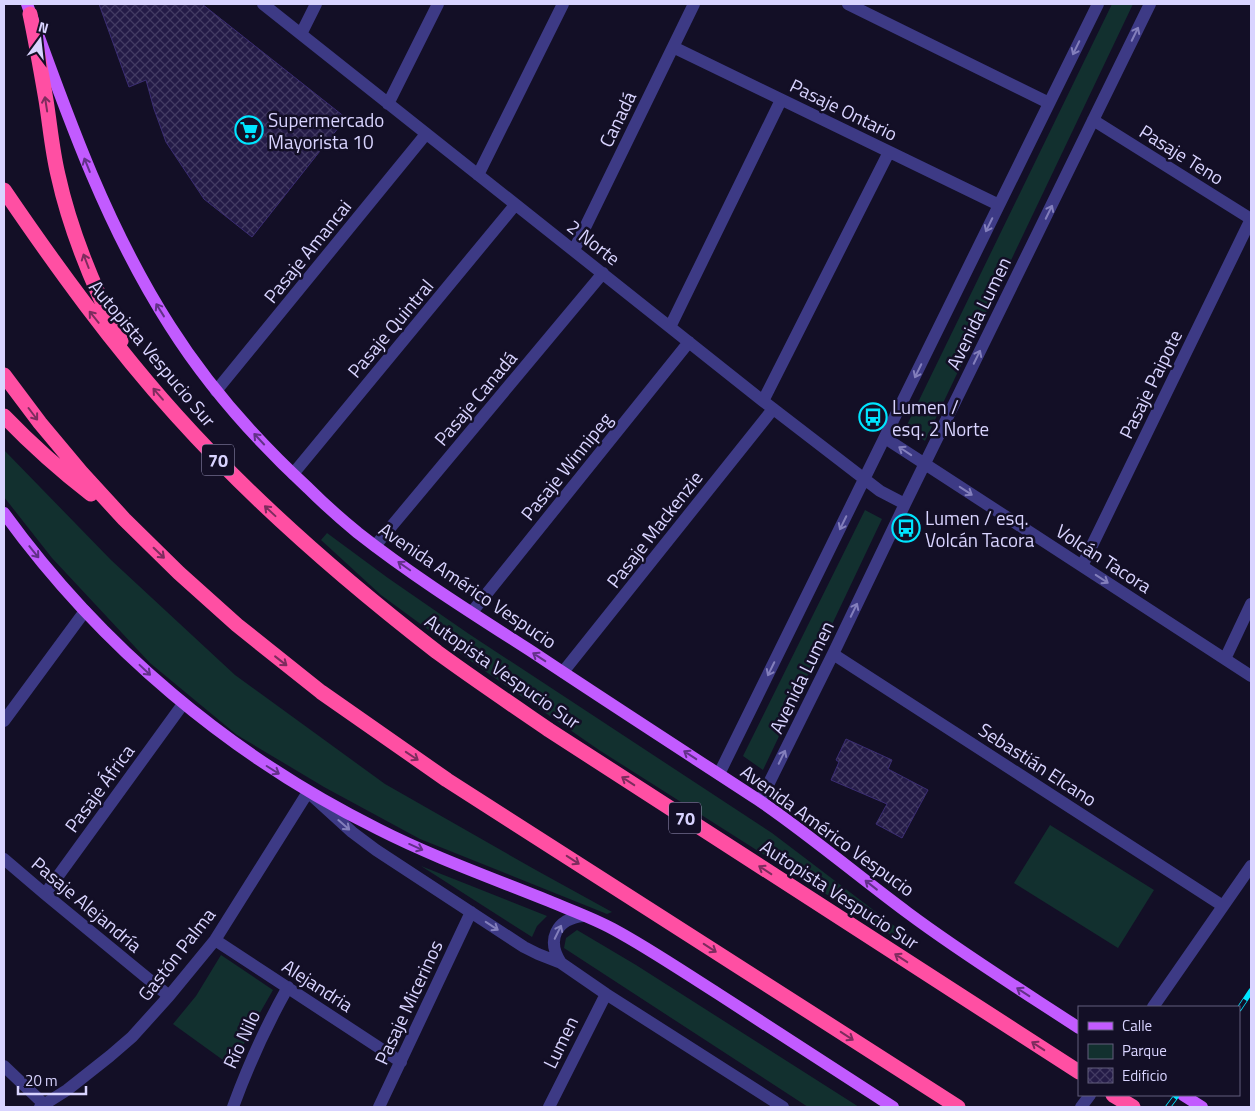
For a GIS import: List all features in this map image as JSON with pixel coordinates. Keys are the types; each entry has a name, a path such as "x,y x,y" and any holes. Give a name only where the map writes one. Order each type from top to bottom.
{"highway":[{"path":"29,9 54,156 65,202 101,299 136,369"},
{"name":"Autopista Vespucio Sur","path":"4,190 76,293 136,369 176,415 261,503 345,578 438,652 549,730 1078,1071"},
{"path":"4,375 40,423 124,519 179,574 237,625 321,692 447,780 958,1107"},
{"path":"4,416 55,465 124,519"},
{"path":"1115,1096 1132,1107"}],"main road":[{"name":"Avenida Américo Vespucio","path":"29,9 80,148 111,220 131,260 170,327 216,392 254,435 293,474 334,512 375,546 760,801 805,832 881,893 946,940 1078,1027"},
{"path":"4,513 48,569 116,644 183,704 244,750 308,792 379,830 429,853 613,929 893,1107"},
{"path":"1185,1096 1202,1107"}],"street":[{"name":"2 Norte","path":"263,4 768,405 865,479 892,498 905,504"},
{"path":"301,34 316,4"},
{"path":"388,104 438,4"},
{"path":"478,175 563,4"},
{"name":"Canadá","path":"574,250 694,4"},
{"path":"848,4 1049,103"},
{"name":"Avenida Lumen","path":"719,774 1098,4"},
{"name":"Avenida Lumen","path":"760,801 1150,4"},
{"name":"Pasaje Ontario","path":"673,47 999,205"},
{"path":"670,327 781,100"},
{"name":"Pasaje Teno","path":"1093,120 1251,219"},
{"name":"Pasaje Amancai","path":"216,392 426,134"},
{"name":"Pasaje Mackenzie","path":"563,672 768,405 889,152"},
{"name":"Pasaje Quintral","path":"293,474 516,205"},
{"name":"Pasaje Paipote","path":"1082,566 1251,219"},
{"name":"Pasaje Canadá","path":"375,546 603,274"},
{"name":"Pasaje Winnipeg","path":"472,612 689,342"},
{"name":"Volcán Tacora","path":"885,438 1251,676"},
{"path":"1225,659 1251,604"},
{"path":"4,720 85,611"},
{"name":"Sebastián Elcano","path":"833,654 1222,906"},
{"name":"Pasaje África","path":"45,894 183,704"},
{"path":"308,792 376,850 524,946 561,963 606,994 783,1107"},
{"name":"Gastón Palma","path":"44,1106 81,1080 110,1056 170,996 215,940 308,792"},
{"name":"Pasaje Alejandría","path":"4,859 170,996"},
{"path":"1154,1006 1251,866"},
{"name":"Pasaje Micerinos","path":"379,1107 471,912"},
{"path":"561,963 556,956 554,948 556,932 567,920 583,916"},
{"name":"Alejandria","path":"215,940 401,1062"},
{"name":"Río Nilo","path":"233,1107 256,1049 288,987"},
{"name":"Lumen","path":"549,1107 606,994"},
{"path":"4,1066 44,1106"},
{"path":"1081,1107 1089,1096"}],"green space":[{"path":"1112,4 1133,4 925,441 906,427"},
{"path":"4,450 111,560 235,675 385,784 612,912 607,914 420,839 324,787 237,735 150,663 52,558 4,497"},
{"path":"865,510 882,519 763,770 743,756"},
{"path":"327,533 469,634 772,833 905,934 900,941 599,750 479,667 381,595 321,540"},
{"path":"1050,825 1154,890 1118,948 1014,883"},
{"path":"421,866 547,916 537,926 532,937"},
{"path":"577,930 636,965 859,1107 808,1107 564,948 566,938"},
{"path":"221,955 273,990 249,1032 234,1068 173,1024 196,996"}],"building":[{"name":"Supermercado Mayorista 10","path":"99,4 202,4 346,118 252,237 204,199 166,142 146,80 129,87"},
{"path":"846,739 892,760 888,769 928,790 902,838 876,824 887,804 831,780 839,762 836,760"}],"railway":[{"path":"1240,1008 1251,991"},
{"path":"1168,1107 1176,1096"}],"place":[{"name":"Supermercado Mayorista 10","path":"249,130"},
{"name":"Lumen / esq. 2 Norte","path":"873,417"},
{"name":"Lumen / esq. Volcán Tacora","path":"906,528"}]}
